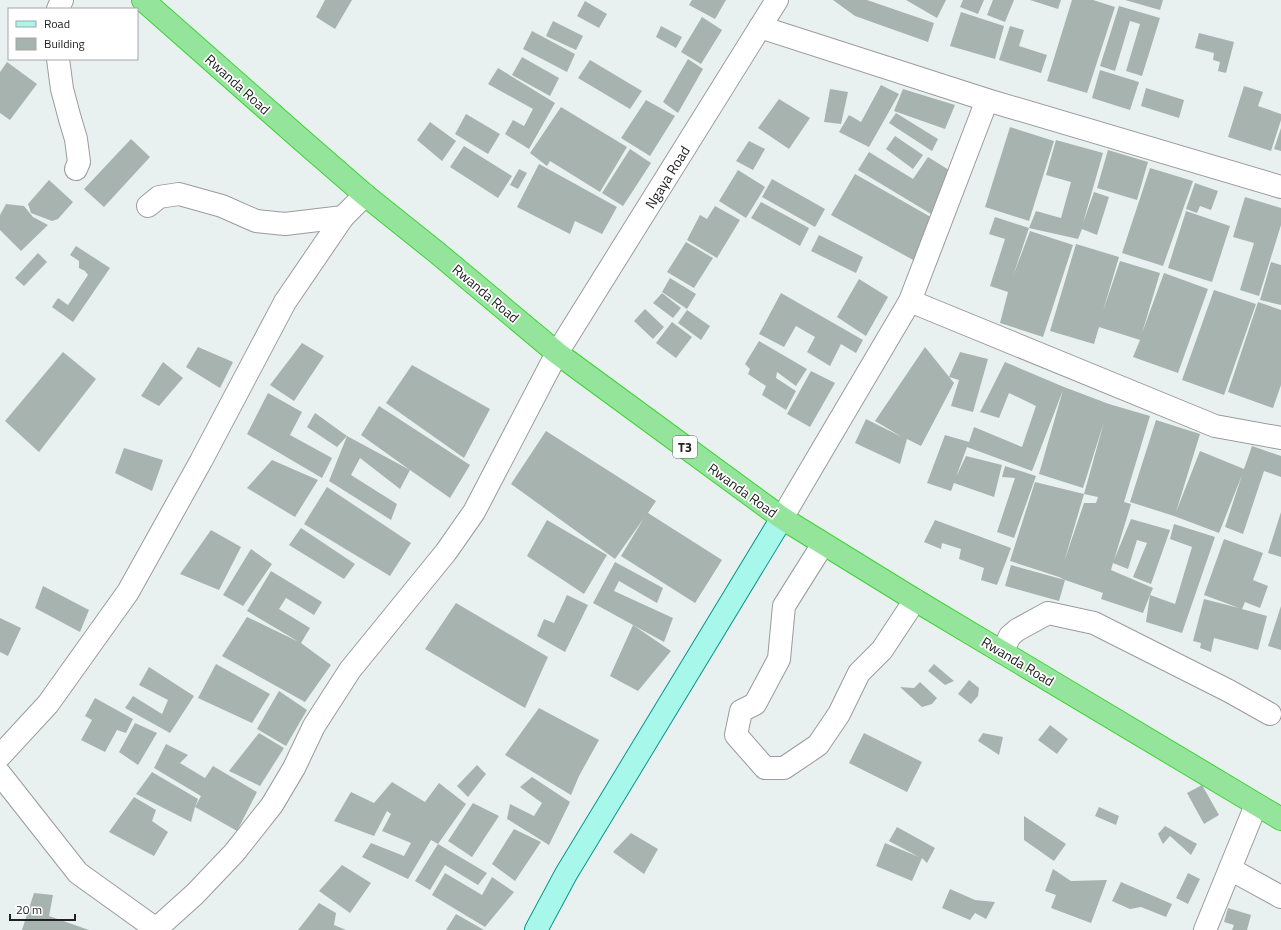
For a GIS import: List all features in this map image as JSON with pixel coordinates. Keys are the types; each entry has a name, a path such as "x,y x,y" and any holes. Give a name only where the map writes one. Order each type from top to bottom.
{"highway":[{"name":"Rwanda Road","path":"143,0 365,195 436,251 557,353 782,518 915,600 1281,819"}],"main road":[{"path":"536,930 566,874 782,518"}],"street":[{"name":"Ngaya Road","path":"156,930 195,894 234,853 272,805 294,768 314,726 350,670 446,552 474,512 557,353 777,0"},
{"path":"760,27 987,100 1281,187"},
{"path":"58,60 62,89 76,139 79,162 76,169"},
{"path":"782,518 910,301 987,100"},
{"path":"148,206 159,197 179,194 222,206 256,221 286,224 343,217"},
{"path":"0,756 48,704 128,592 201,460 285,302 343,217 365,195"},
{"path":"910,301 1215,426 1281,438"},
{"path":"823,544 784,606 779,659 755,704 741,711 736,735 765,768 784,768 818,745 839,714 859,673 882,650 915,600"},
{"path":"1002,652 1010,636 1017,630 1048,612 1094,623 1229,691 1270,714"},
{"path":"0,774 78,873 156,930"},
{"path":"1205,930 1256,805"},
{"path":"1230,869 1281,897"}],"building":[{"path":"325,0 352,0 335,29 316,17"},
{"path":"692,0 726,0 715,19 689,5"},
{"path":"833,0 867,0 934,23 928,42 855,16"},
{"path":"906,0 946,0 937,18"},
{"path":"963,0 984,0 978,14 960,7"},
{"path":"993,0 1014,0 1005,22 987,15"},
{"path":"1030,0 1061,0 1058,9"},
{"path":"1072,0 1093,0 1115,7 1087,93 1047,81"},
{"path":"1125,0 1163,0 1160,10"},
{"path":"585,1 607,14 599,28 577,16"},
{"path":"1119,6 1160,18 1142,76 1126,71 1140,24 1130,21 1115,71 1100,66"},
{"path":"961,12 1004,26 995,59 950,46"},
{"path":"702,17 722,30 701,64 681,52"},
{"path":"553,21 583,36 576,50 546,36"},
{"path":"661,26 682,37 676,48 656,37"},
{"path":"1010,26 1024,30 1019,46 1047,55 1041,73 999,60"},
{"path":"532,31 575,54 567,72 523,49"},
{"path":"1199,33 1234,42 1226,73 1218,71 1220,62 1213,60 1214,53 1195,48"},
{"path":"522,57 559,78 550,96 512,75"},
{"path":"688,59 703,69 678,113 663,102"},
{"path":"590,60 642,91 630,109 578,78"},
{"path":"7,62 37,84 10,120 0,113 0,72"},
{"path":"498,68 555,103 529,149 505,134 513,120 524,126 533,109 488,84"},
{"path":"1100,70 1139,82 1130,110 1092,98"},
{"path":"881,85 899,94 869,147 839,132 849,115 861,122"},
{"path":"1244,86 1263,92 1258,106 1281,114 1281,120 1271,151 1228,137"},
{"path":"1146,88 1184,100 1179,118 1141,106"},
{"path":"830,89 848,92 841,124 824,122"},
{"path":"903,89 955,105 945,129 894,111"},
{"path":"779,99 810,118 789,149 758,128"},
{"path":"646,100 675,116 650,156 621,138"},
{"path":"561,107 627,147 600,192 550,161 547,166 530,153"},
{"path":"896,113 938,139 932,151 889,123"},
{"path":"466,114 500,134 488,154 455,134"},
{"path":"430,122 456,141 442,161 417,140"},
{"path":"1010,127 1054,141 1029,221 985,207"},
{"path":"1281,128 1281,151 1274,149"},
{"path":"895,136 923,155 913,169 886,149"},
{"path":"131,139 150,157 104,207 84,189"},
{"path":"1056,140 1103,153 1083,223 1094,192 1109,197 1097,235 1082,229 1078,239 1029,228 1036,211 1061,218 1071,182 1046,175"},
{"path":"749,141 765,149 753,170 736,161"},
{"path":"464,146 512,176 498,198 450,167"},
{"path":"630,149 651,163 623,206 602,193"},
{"path":"1108,150 1148,162 1137,200 1097,188"},
{"path":"869,152 913,179 928,157 957,175 936,217 858,170"},
{"path":"539,164 617,207 602,234 575,221 570,234 517,207"},
{"path":"1150,168 1193,181 1163,266 1122,253"},
{"path":"519,169 527,173 518,189 510,185"},
{"path":"738,170 765,187 746,218 719,201"},
{"path":"855,174 936,220 915,261 831,215"},
{"path":"772,179 825,209 815,227 762,197"},
{"path":"49,180 73,202 58,219 52,221 31,213 28,204"},
{"path":"1195,183 1218,191 1211,210 1200,206 1197,213 1186,209"},
{"path":"1245,197 1281,208 1281,225 1259,296 1240,290 1254,243 1233,237"},
{"path":"761,202 809,228 800,246 751,218"},
{"path":"6,204 24,206 33,217 48,225 21,251 0,230 0,215"},
{"path":"715,206 740,220 717,258 687,240 700,215 707,219"},
{"path":"1186,211 1230,226 1212,282 1168,268"},
{"path":"995,217 1029,228 1013,276 1030,231 1073,245 1043,337 1000,323 1008,292 990,286 1005,239 989,234"},
{"path":"819,235 863,257 856,273 811,251"},
{"path":"686,242 713,258 694,288 667,272"},
{"path":"1076,244 1119,257 1103,311 1120,261 1160,273 1142,333 1164,273 1208,289 1178,373 1133,357 1140,340 1099,327 1094,344 1050,331"},
{"path":"76,246 110,268 73,322 52,307 58,298 68,305 88,275 85,271 79,268 79,261 70,255"},
{"path":"38,253 47,262 24,286 15,278"},
{"path":"1271,262 1281,265 1281,305 1260,300"},
{"path":"670,278 696,294 687,309 662,292"},
{"path":"859,279 888,297 866,336 837,317"},
{"path":"1214,290 1256,304 1224,395 1182,380"},
{"path":"662,293 681,308 673,318 653,303"},
{"path":"781,293 863,340 856,353 841,344 830,366 807,352 815,337 796,326 784,347 759,334"},
{"path":"1258,302 1281,310 1281,385 1273,408 1228,392"},
{"path":"645,309 664,327 653,339 634,321"},
{"path":"687,310 710,326 701,340 678,323"},
{"path":"672,322 692,337 676,358 656,343"},
{"path":"759,341 807,369 796,386 777,372 776,378 796,391 786,410 762,395 766,386 748,374 750,369 745,364"},
{"path":"302,343 324,356 294,401 270,385"},
{"path":"198,347 233,362 220,388 186,367"},
{"path":"925,347 954,383 921,446 907,439 900,464 855,443 866,419 902,437 875,421"},
{"path":"63,352 96,379 39,452 5,421"},
{"path":"960,352 988,359 973,412 951,406 959,380 949,377"},
{"path":"163,362 183,378 159,406 141,396"},
{"path":"1005,362 1109,404 1150,416 1124,502 1131,504 1114,560 1131,519 1170,530 1151,584 1133,577 1147,543 1137,540 1128,569 1113,563 1111,570 1153,588 1143,613 1101,599 1103,593 1010,561 1035,482 1084,494 1104,422 1083,488 1039,474 1063,390 1032,471 967,447 956,477 966,456 1002,465 994,497 954,483 951,491 927,483 945,435 969,442 974,427 1022,447 1036,406 1009,393 999,418 980,412","holes":["1084,494 1098,497 1096,503 1084,503 1064,562"]},
{"path":"412,365 490,409 464,458 386,403"},
{"path":"811,371 835,383 810,427 787,414"},
{"path":"268,393 302,412 290,435 332,458 322,478 247,434"},
{"path":"379,406 470,465 450,498 361,435"},
{"path":"315,413 347,436 337,447 307,427"},
{"path":"1156,420 1200,434 1176,512 1200,451 1244,469 1252,446 1281,456 1281,477 1264,471 1243,534 1225,527 1242,475 1219,533 1174,516 1130,502"},
{"path":"546,431 656,501 648,513 722,560 695,603 621,556 644,518 615,559 511,484"},
{"path":"347,436 410,470 400,489 360,458 351,475 397,504 391,520 329,481"},
{"path":"124,448 163,460 152,491 115,473"},
{"path":"272,460 318,480 295,517 247,488"},
{"path":"1005,466 1036,476 1014,538 997,532 1015,478 1002,477"},
{"path":"327,487 411,543 390,576 304,524"},
{"path":"1281,512 1281,557 1268,553"},
{"path":"547,520 607,555 584,594 527,556"},
{"path":"935,520 1011,548 997,585 981,580 984,568 959,559 961,549 942,543 941,549 924,542"},
{"path":"1174,524 1215,537 1182,633 1146,622 1150,595 1175,604 1192,547 1170,539"},
{"path":"301,528 355,564 344,579 289,545"},
{"path":"211,530 241,547 219,590 180,574"},
{"path":"1224,539 1263,553 1253,580 1268,586 1260,608 1245,602 1242,609 1267,616 1258,650 1214,638 1211,652 1200,648 1201,643 1193,641 1204,599 1239,608 1204,595"},
{"path":"251,549 272,564 243,606 223,595"},
{"path":"615,562 663,588 657,603 619,581 614,591 673,618 664,642 593,603"},
{"path":"1011,565 1065,580 1059,601 1005,586"},
{"path":"271,571 322,602 314,615 286,598 279,609 310,628 301,643 331,665 305,702 222,656 247,617 299,642 247,611"},
{"path":"43,586 89,610 80,632 35,608"},
{"path":"567,595 588,605 565,652 537,636 544,619 554,623"},
{"path":"456,603 548,657 525,708 425,649"},
{"path":"1281,606 1281,650 1268,646"},
{"path":"0,618 21,628 8,656 0,652"},
{"path":"633,625 671,651 638,691 610,676"},
{"path":"216,664 270,694 252,723 198,698"},
{"path":"934,664 954,681 945,685 928,671"},
{"path":"149,667 194,696 170,733 125,708 133,696 162,714 168,700 139,685"},
{"path":"969,680 979,688 978,696 971,704 958,694"},
{"path":"920,682 937,698 932,704 922,707 900,687 914,688"},
{"path":"279,691 307,710 286,746 257,729"},
{"path":"95,698 133,719 126,733 117,730 105,752 81,740 92,720 85,716"},
{"path":"539,708 599,740 579,776 571,795 505,755"},
{"path":"135,723 157,733 138,765 119,752"},
{"path":"1050,725 1068,739 1057,754 1038,740"},
{"path":"259,733 284,748 260,786 229,771"},
{"path":"864,733 922,762 907,792 849,763"},
{"path":"983,733 1003,737 999,755 978,741"},
{"path":"166,744 188,755 180,763 205,778 213,766 257,792 237,831 195,807 201,796 154,768"},
{"path":"477,765 486,774 468,797 457,786"},
{"path":"152,772 198,799 191,822 136,794"},
{"path":"532,777 570,802 549,845 507,819 510,804 534,816 542,803 520,787"},
{"path":"392,782 425,802 439,783 466,804 438,844 431,840 408,879 362,857 371,843 404,856 411,843 382,831 391,814 387,811 374,836 334,821 351,792 374,803"},
{"path":"1202,785 1219,815 1204,824 1187,793"},
{"path":"134,797 156,810 152,821 168,832 154,856 109,832"},
{"path":"473,803 499,816 472,857 448,841"},
{"path":"1099,807 1119,816 1116,825 1095,816"},
{"path":"1024,816 1066,844 1054,861 1024,840"},
{"path":"1165,826 1197,844 1191,855 1170,836 1163,844 1158,834"},
{"path":"897,827 935,848 927,863 922,858 912,881 876,866 885,843 919,857 889,841"},
{"path":"514,829 541,842 515,881 492,864"},
{"path":"631,833 658,849 644,874 613,852"},
{"path":"438,844 487,873 478,885 445,865 430,890 415,881"},
{"path":"342,865 371,883 350,913 319,891"},
{"path":"1053,869 1071,881 1107,880 1091,923 1051,908 1056,895 1045,891"},
{"path":"445,873 482,895 492,877 514,892 485,927 432,895"},
{"path":"1188,873 1200,879 1188,904 1176,898"},
{"path":"1121,882 1172,904 1166,917 1141,907 1130,909 1112,901"},
{"path":"950,889 975,900 995,902 986,919 975,913 970,920 942,908"},
{"path":"34,893 53,895 49,916 89,930 22,930"},
{"path":"319,903 336,913 334,925 346,930 298,930"},
{"path":"1228,908 1251,915 1247,930 1232,930 1234,925 1224,922"},
{"path":"456,914 484,930 446,930"}]}
